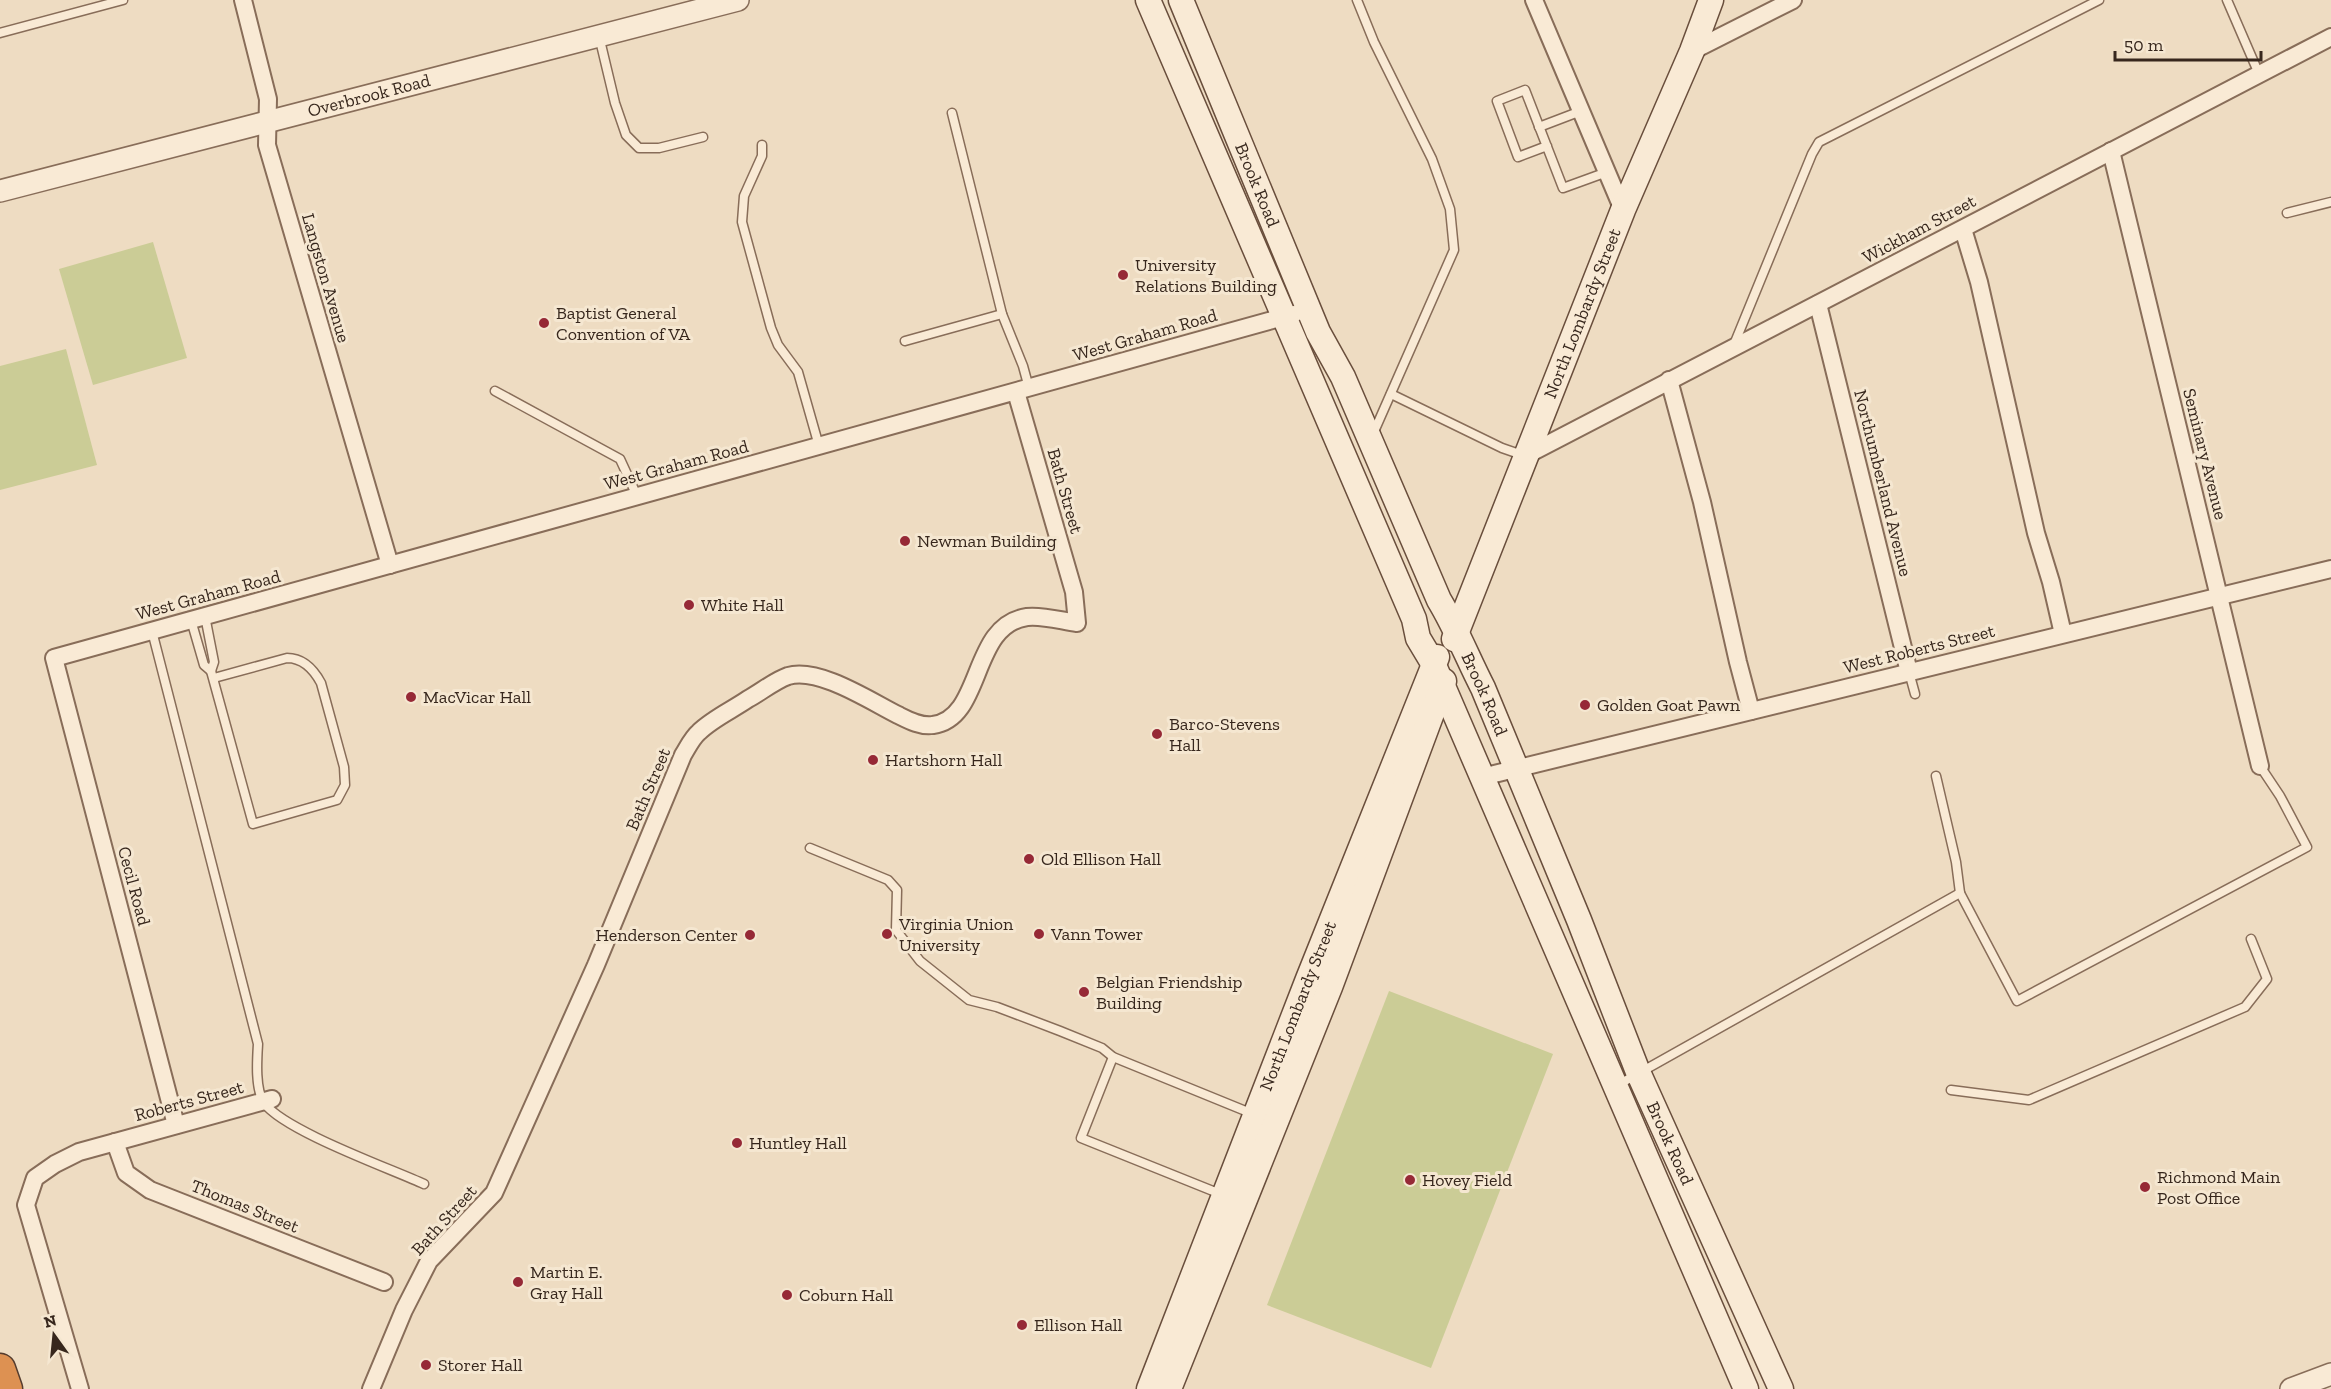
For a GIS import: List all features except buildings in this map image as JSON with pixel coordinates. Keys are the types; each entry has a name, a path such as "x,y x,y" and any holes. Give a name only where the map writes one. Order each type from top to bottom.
{"highway":[{"path":"0,1369 7,1389"}],"main road":[{"name":"Brook Road","path":"1148,0 1414,619 1418,638 1433,663 1746,1389"},
{"name":"Brook Road","path":"1181,0 1318,332 1343,377 1439,600 1456,630 1517,768 1638,1072 1781,1389"},
{"name":"North Lombardy Street","path":"1169,1389 1330,987 1443,686 1456,630 1623,210 1692,51 1711,0"},
{"name":"North Lombardy Street","path":"1149,1389 1433,663 1456,630"}],"street":[{"name":"Langston Avenue","path":"243,0 268,99 267,145 390,565"},
{"name":"Overbrook Road","path":"0,191 738,0"},
{"path":"1534,0 1623,210"},
{"path":"1692,51 1793,0"},
{"name":"Wickham Street","path":"1525,456 2331,37"},
{"name":"Seminary Avenue","path":"2111,151 2260,766"},
{"path":"1963,229 1979,282 2036,533 2051,582 2063,634"},
{"name":"Northumberland Avenue","path":"1818,304 1909,672"},
{"name":"West Graham Road","path":"54,658 1309,310"},
{"path":"1669,380 1702,502 1751,711"},
{"name":"Bath Street","path":"371,1389 404,1310 429,1262 494,1193 596,965 683,754 698,733 775,682 799,675 826,680 909,720 932,726 949,718 959,709 990,645 1002,628 1029,617 1077,623 1074,592 1022,390"},
{"name":"West Roberts Street","path":"1517,768 2331,569"},
{"name":"Cecil Road","path":"54,658 176,1125"},
{"path":"1482,777 1517,768"},
{"name":"Roberts Street","path":"80,1389 26,1205 35,1178 55,1164 79,1152 268,1100"},
{"name":"Thomas Street","path":"115,1142 126,1173 150,1190 384,1282"},
{"path":"2291,1389 2331,1374"}],"lane":[{"path":"0,33 123,0"},
{"path":"1357,0 1374,42 1432,159 1450,209 1454,250 1371,440"},
{"path":"1733,347 1807,165 1819,142 2099,0"},
{"path":"2227,0 2259,74"},
{"path":"599,36 615,103 626,135 639,148 659,148 703,137"},
{"path":"1547,146 1518,158 1497,101 1525,90 1547,146 1563,189 1607,172"},
{"path":"1539,127 1581,111"},
{"path":"952,113 1002,314 1023,366 1022,390"},
{"path":"762,145 762,156 744,196 742,222 771,328 778,345 798,372 819,446"},
{"path":"2287,213 2331,202"},
{"path":"905,341 1002,314"},
{"path":"495,391 620,459 637,496"},
{"path":"1391,394 1502,448 1525,456"},
{"path":"198,618 214,662 212,675"},
{"path":"198,618 204,665 212,675 252,824 337,800 345,785 344,767 321,683 316,673 295,658 287,658 212,675"},
{"path":"152,631 258,1044 256,1071 268,1100 275,1113 302,1130 424,1184"},
{"path":"1909,672 1915,694"},
{"path":"1936,776 1956,862 1960,893 2017,1001 2307,847 2280,796 2260,766"},
{"path":"810,848 888,880 897,890 896,930 920,961 969,1000 997,1007 1096,1045 1113,1057 1256,1115"},
{"path":"1616,1086 1960,893"},
{"path":"1951,1090 2029,1100 2245,1008 2267,979 2251,939"},
{"path":"1113,1057 1081,1138 1225,1195"}],"green space":[{"path":"153,242 187,358 93,385 59,269"},
{"path":"66,349 97,465 0,490 0,366"},
{"name":"Hovey Field","path":"1389,991 1553,1054 1431,1368 1267,1305"}],"place":[{"name":"University Relations Building","path":"1123,275"},
{"name":"Baptist General Convention of VA","path":"544,323"},
{"name":"Newman Building","path":"905,541"},
{"name":"White Hall","path":"689,605"},
{"name":"MacVicar Hall","path":"411,697"},
{"name":"Golden Goat Pawn","path":"1585,705"},
{"name":"Barco-Stevens Hall","path":"1157,734"},
{"name":"Hartshorn Hall","path":"873,760"},
{"name":"Old Ellison Hall","path":"1029,859"},
{"name":"Virginia Union University","path":"887,934"},
{"name":"Vann Tower","path":"1039,934"},
{"name":"Henderson Center","path":"750,935"},
{"name":"Belgian Friendship Building","path":"1084,992"},
{"name":"Huntley Hall","path":"737,1143"},
{"name":"Hovey Field","path":"1410,1180"},
{"name":"Richmond Main Post Office","path":"2145,1187"},
{"name":"Martin E. Gray Hall","path":"518,1282"},
{"name":"Coburn Hall","path":"787,1295"},
{"name":"Ellison Hall","path":"1022,1325"},
{"name":"Storer Hall","path":"426,1365"}]}
